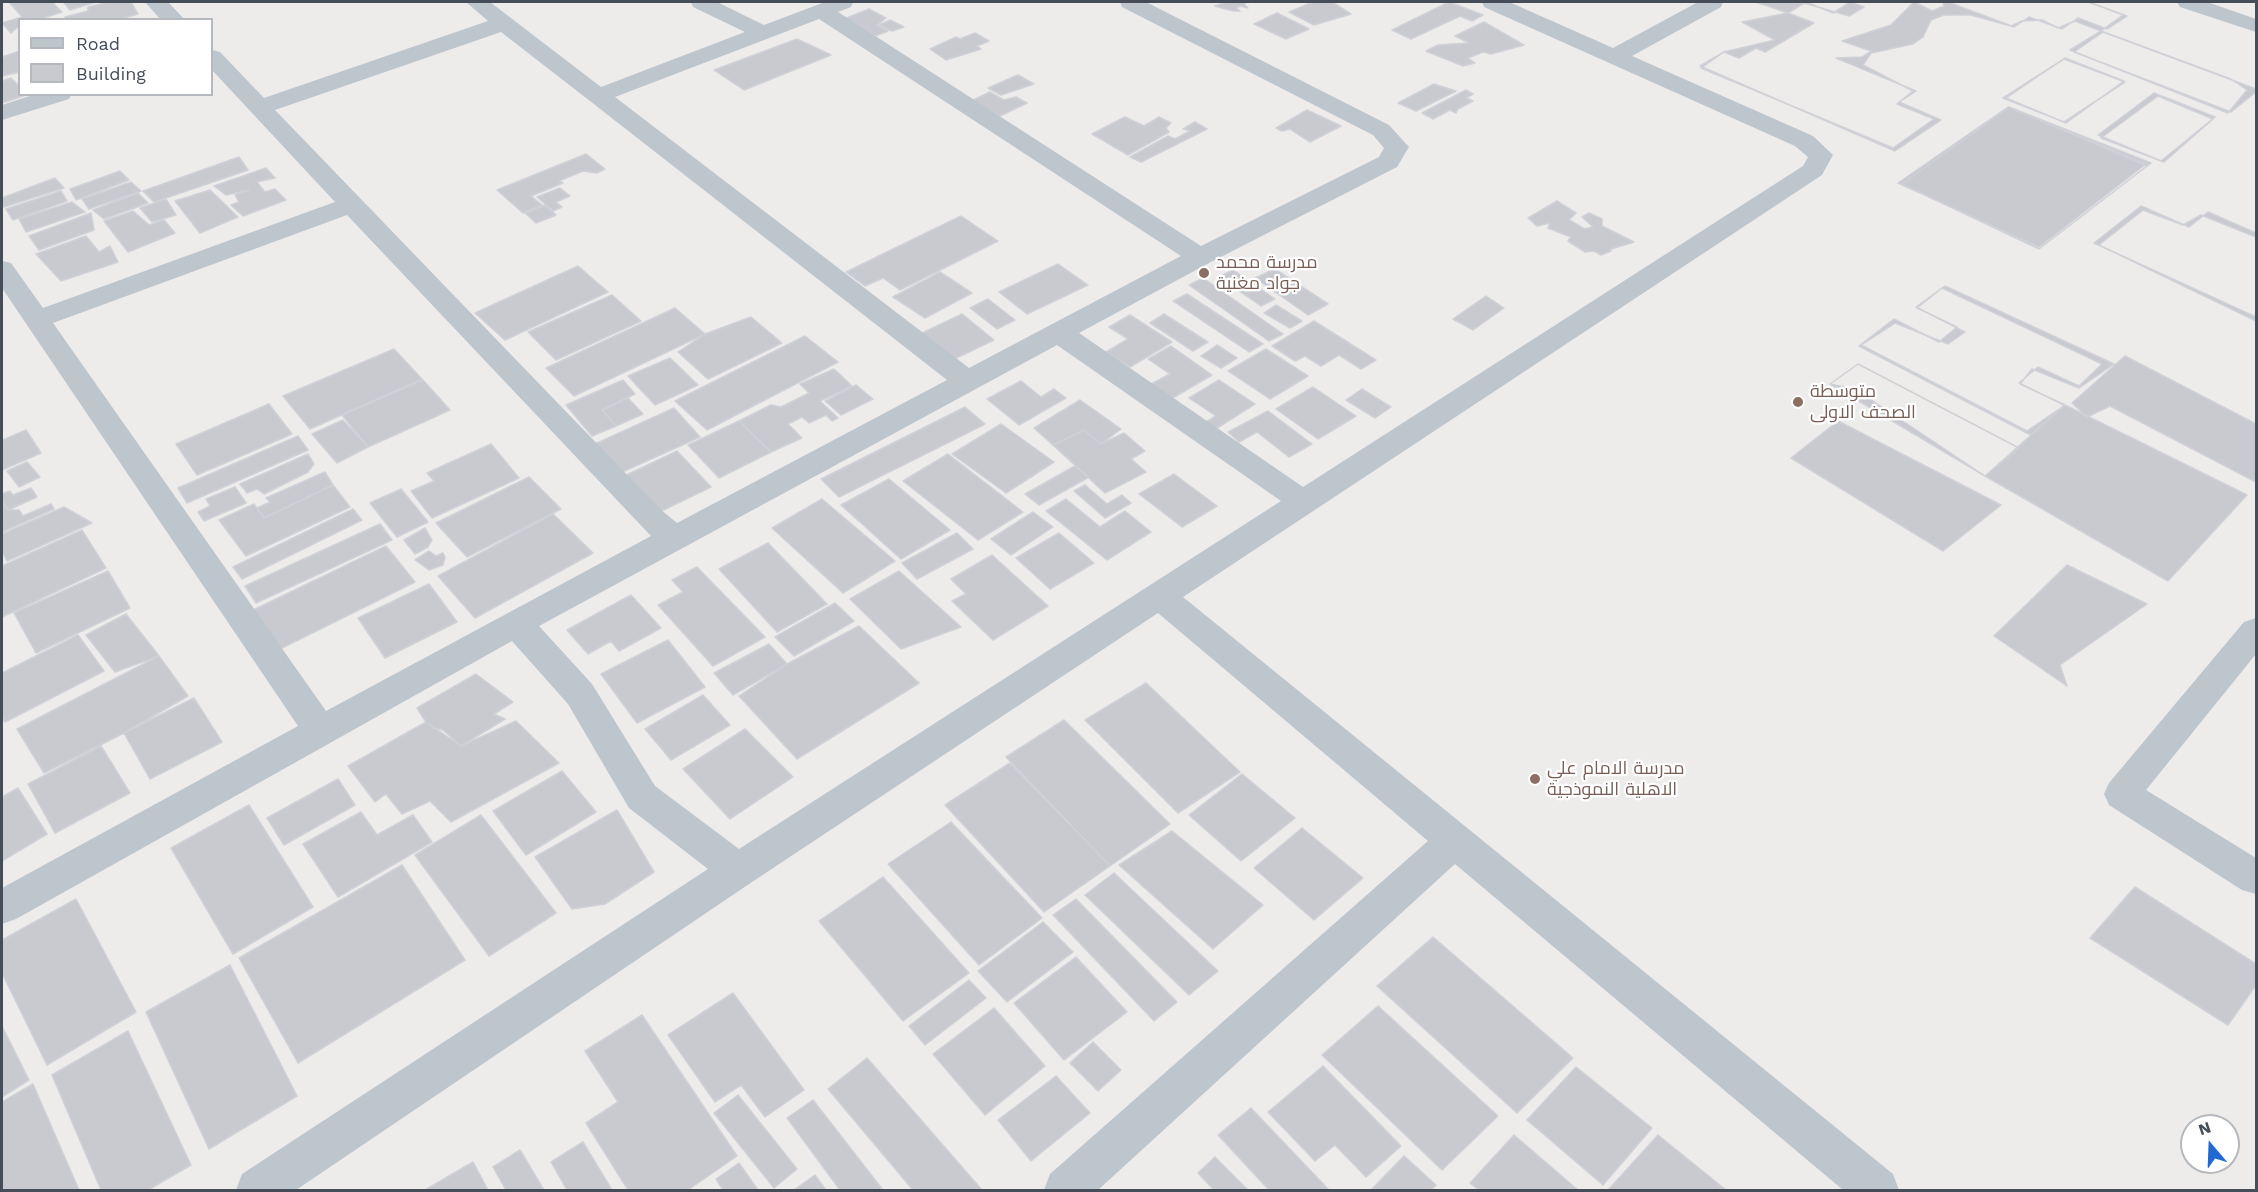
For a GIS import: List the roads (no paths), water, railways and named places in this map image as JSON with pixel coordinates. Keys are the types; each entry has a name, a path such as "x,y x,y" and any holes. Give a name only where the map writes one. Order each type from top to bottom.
{"street":[{"path":"156,2 172,18"},
{"path":"477,2 968,382"},
{"path":"701,2 764,33"},
{"path":"2,907 674,538 1200,257 1388,162 1397,147 1381,130 1130,2"},
{"path":"258,1191 738,870 1813,170 1821,154 1804,141 1492,2"},
{"path":"1613,57 1713,2"},
{"path":"2188,2 2256,26"},
{"path":"598,96 832,6 1200,257"},
{"path":"261,107 505,23"},
{"path":"213,58 649,517 674,538"},
{"path":"2,113 55,96"},
{"path":"37,320 350,204"},
{"path":"2,269 321,731"},
{"path":"1059,333 1304,502"},
{"path":"1159,596 1454,841 1858,1184"},
{"path":"516,623 580,694 642,797 738,870"},
{"path":"2256,631 2121,794 2256,878"},
{"path":"1066,1191 1454,841"}],"place":[{"name":"مدرسة محمد جواد مغنية","path":"1204,273"},
{"name":"متوسطة الصحف الاولى","path":"1798,402"},
{"name":"مدرسة الامام علي الاهلية النموذجية","path":"1535,779"}]}
